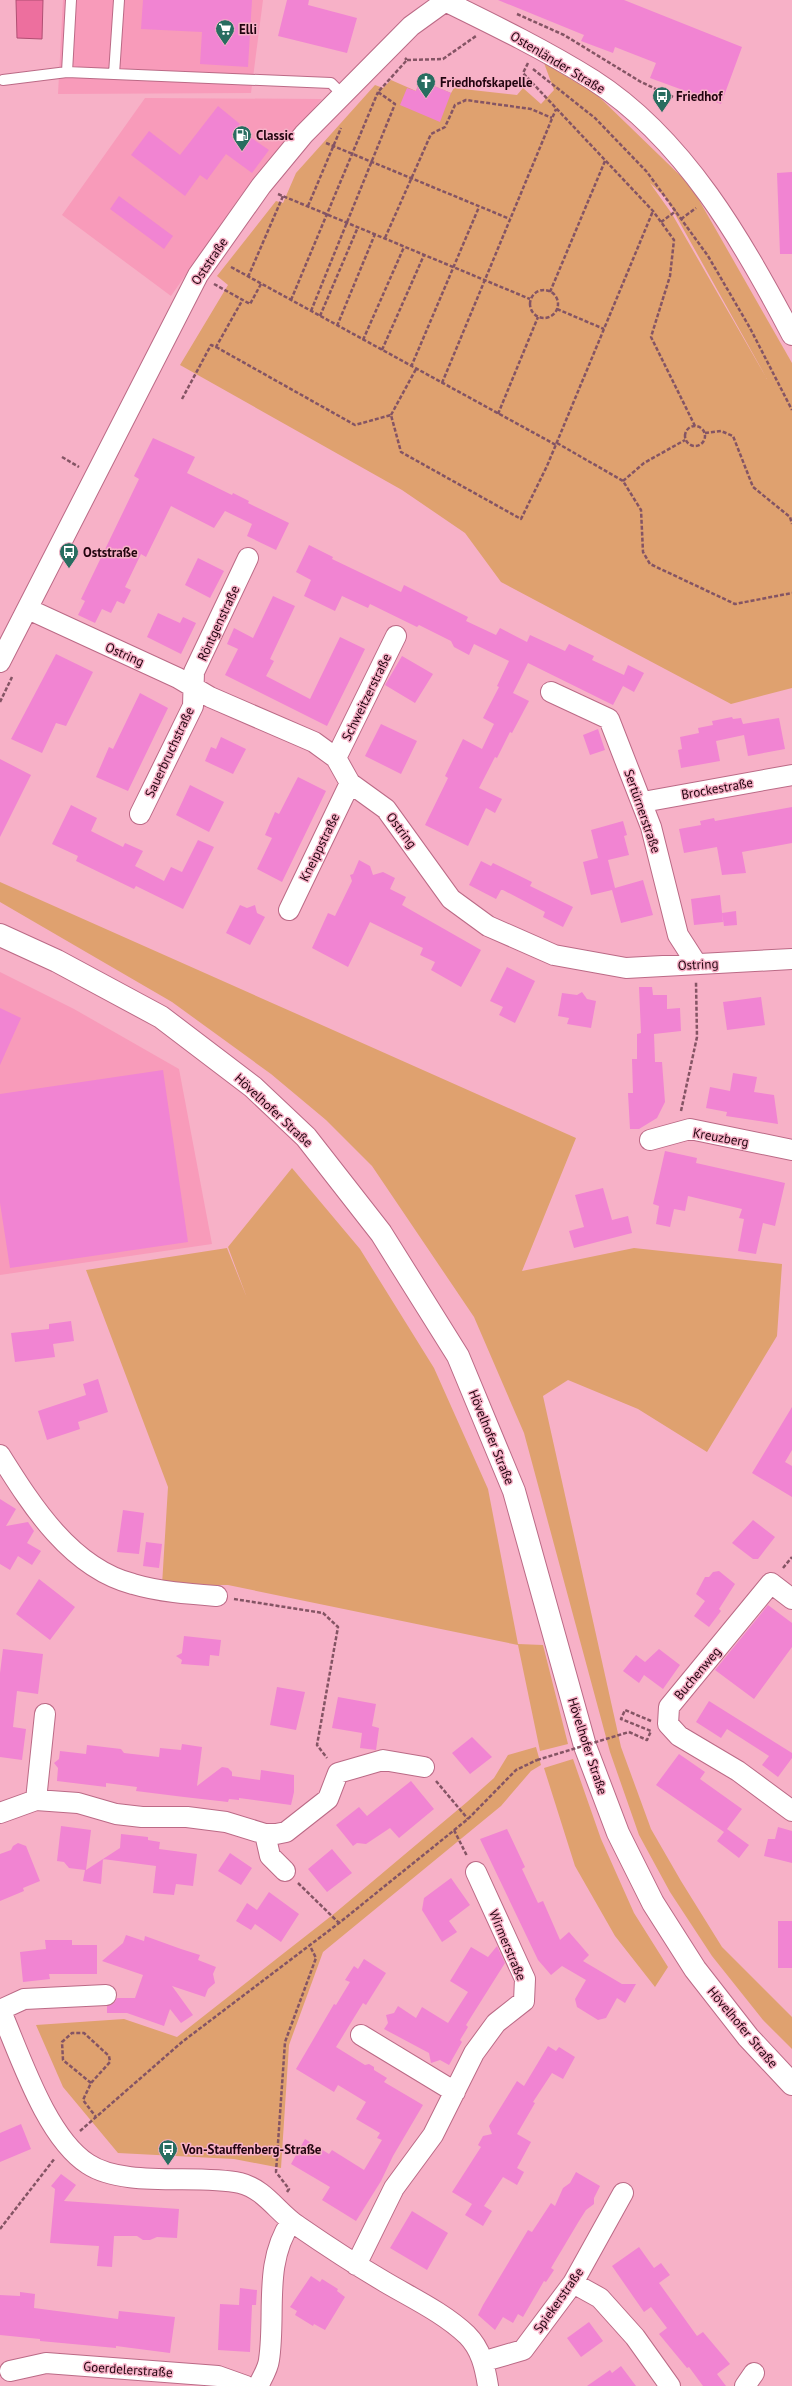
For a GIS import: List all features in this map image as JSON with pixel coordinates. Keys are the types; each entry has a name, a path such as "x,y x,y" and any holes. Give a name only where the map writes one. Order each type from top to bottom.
{"main road":[{"name":"Hövelhofer Straße","path":"0,935 57,961 161,1017 252,1087 306,1138 381,1233 458,1356 514,1491 585,1746 618,1833 653,1903 695,1969 748,2037 792,2084"}],"street":[{"name":"Ostenländer Straße","path":"447,1 532,57 594,81 638,116 674,152 711,198 735,234 792,335"},
{"name":"Oststraße","path":"7,668 28,609 198,274 261,186 304,134 411,26 447,1"},
{"name":"Röntgenstraße","path":"195,689 194,672 248,558"},
{"name":"Ostring","path":"28,609 178,678 195,689 314,742 336,758 350,783 386,809 451,899 488,926 554,956 626,968 696,963 792,959"},
{"name":"Schweitzerstraße","path":"336,758 396,636"},
{"name":"Sauerbruchstraße","path":"140,814 192,706 195,689"},
{"name":"Sertürnerstraße","path":"551,692 609,720 643,802 651,827 678,935 696,963"},
{"name":"Brockestraße","path":"643,802 792,775"},
{"name":"Kneippstraße","path":"289,910 350,783"},
{"name":"Kreuzberg","path":"650,1140 690,1129 792,1150"},
{"path":"0,1455 21,1490 59,1538 98,1569 131,1584 173,1592 217,1596"},
{"name":"Buchenweg","path":"668,1724 669,1707 771,1583 792,1599"},
{"path":"36,1800 45,1714"},
{"path":"668,1724 679,1736 738,1771 792,1810"},
{"path":"0,1813 36,1800 78,1803 116,1814 142,1817 187,1817 226,1822 265,1834 286,1832 328,1799 338,1773 383,1760 424,1767"},
{"path":"265,1834 270,1856 285,1871"},
{"name":"Wirmerstraße","path":"356,2265 394,2188 433,2135 456,2092 474,2053 496,2023 524,2001 525,1979 476,1872"},
{"path":"106,1995 24,1999 0,2009 44,2109 66,2143 88,2164 105,2172 128,2176 241,2184 260,2192 291,2222 356,2265 429,2308 467,2335 484,2361 488,2386"},
{"path":"361,2035 456,2092"},
{"name":"Spiekerstraße","path":"484,2361 523,2350 573,2283 623,2193"},
{"path":"258,2386 269,2362 271,2283 285,2232 291,2222"},
{"path":"573,2283 600,2298 635,2337 670,2386"},
{"name":"Goerdelerstraße","path":"10,2371 46,2363 218,2376 246,2386"}],"lane":[{"path":"67,72 71,0"},
{"path":"114,74 119,0"},
{"path":"3,80 67,72 330,82 342,94"}],"path":[{"path":"513,12 564,35 641,82 673,97"},
{"path":"407,60 443,59 471,41 480,32"},
{"path":"695,426 651,337 670,276 674,240 653,211 523,73 532,57 595,118 647,172 676,211 708,256 750,328 792,410"},
{"path":"291,301 381,87"},
{"path":"311,311 395,104 378,92"},
{"path":"384,238 431,134 446,127 455,105 466,100 531,109 552,118"},
{"path":"442,383 556,109"},
{"path":"308,206 341,128"},
{"path":"326,144 510,219"},
{"path":"550,292 605,160"},
{"path":"261,186 530,299"},
{"path":"248,277 283,196"},
{"path":"411,367 479,207"},
{"path":"416,369 391,416 401,452 521,518 556,444 653,211"},
{"path":"661,222 676,211"},
{"path":"681,219 689,213"},
{"path":"320,316 358,227"},
{"path":"337,326 375,234"},
{"path":"363,340 404,247"},
{"path":"382,350 424,255"},
{"path":"231,267 411,367 623,481 641,510 643,552 650,564 735,604 792,593"},
{"path":"198,274 250,304 261,284"},
{"path":"538,292 550,292 557,300 557,309 547,318 538,317 532,311 530,299 538,292"},
{"path":"216,347 242,299"},
{"path":"557,309 604,329"},
{"path":"498,414 538,317"},
{"path":"182,399 212,345 355,425 391,416"},
{"path":"695,426 701,427 705,433 703,443 697,446 691,446 685,440 686,431 695,426"},
{"path":"705,433 721,431 734,436 753,487 790,517 792,524"},
{"path":"623,481 644,463 685,440"},
{"path":"0,702 7,668"},
{"path":"677,1133 697,1037 696,963"},
{"path":"217,1596 323,1613 338,1626 317,1745 338,1773"},
{"path":"0,2229 66,2143 182,2042 310,1946 468,1819 516,1770 537,1760 629,1732 647,1740 651,1731 621,1719 625,1710 659,1725 668,1724"},
{"path":"424,1767 468,1819"},
{"path":"454,1830 476,1872"},
{"path":"285,1871 339,1923"},
{"path":"275,2206 289,2189 276,2172 285,2042 316,1958 310,1946"},
{"path":"91,2082 63,2060 62,2042 72,2033 84,2033 108,2056 110,2062 91,2082 83,2100 96,2117"}],"shaded area":[{"path":"16,0 43,0 42,39 17,38"},
{"path":"63,0 263,0 251,93 58,94"},
{"path":"544,63 596,94 691,186 792,363 792,688 731,704 501,582 465,533 402,490 180,365 228,285 217,276 276,201 283,203 296,173 375,85 383,88 391,80 416,91 420,80 451,93 454,88 517,95 523,88 541,104 554,90","holes":["650,183 666,198 767,379 672,214"]},
{"path":"145,98 322,99 241,195 171,296 62,215"},
{"path":"0,882 576,1138 522,1271 634,1248 782,1264 777,1336 707,1452 638,1409 568,1380 543,1396 621,1747 651,1829 722,1947 792,2017 792,2049 763,2020 712,1956 670,1892 639,1835 610,1752 524,1433 474,1317 372,1166 326,1120 271,1074 172,1002 0,902"},
{"path":"0,972 74,1009 179,1069 212,1244 0,1275"},
{"path":"292,1168 360,1249 434,1368 488,1489 518,1644 543,1645 568,1744 540,1751 518,1645 228,1585 162,1585 168,1487 86,1270 227,1248 247,1298 228,1247"},
{"path":"536,1747 541,1765 531,1771 501,1806 323,1952 289,2045 281,2168 234,2159 118,2153 63,2087 36,2025 124,2019 177,2037 335,1913 467,1802 494,1778 508,1755"},
{"path":"573,1759 601,1839 634,1913 668,1967 655,1987 615,1936 575,1866 544,1768"}],"building":[{"name":"Elli","path":"143,0 252,0 248,67 200,64 202,32 141,29"},
{"path":"287,0 309,0 308,5 357,18 347,53 278,36"},
{"path":"498,0 624,0 742,47 721,104 650,78 656,63 615,47 613,53 581,41 584,35"},
{"name":"Friedhofskapelle","path":"420,80 451,93 440,122 400,105 407,88 416,91"},
{"path":"218,106 240,124 237,128 269,150 252,173 226,154 207,180 200,175 185,196 131,155 149,131 180,155"},
{"path":"792,172 792,254 780,254 777,173"},
{"path":"119,196 173,236 164,249 110,209"},
{"path":"153,438 195,457 187,473 232,495 233,493 249,501 248,503 289,523 276,550 247,536 252,524 225,511 214,528 171,506 146,557 141,554 125,587 131,590 124,604 117,601 111,613 102,609 95,623 78,615 85,601 81,599 139,479 134,476"},
{"path":"309,545 333,557 332,559 401,592 404,585 468,617 466,621 496,635 500,628 527,642 530,635 565,651 569,644 594,656 592,660 624,675 628,665 644,673 634,692 623,686 613,705 528,663 513,693 529,701 512,733 510,732 497,758 495,757 479,788 502,799 495,813 486,808 468,846 425,825 448,778 445,776 463,739 482,749 494,724 483,718 499,687 497,686 509,661 474,644 469,655 454,647 451,641 419,625 417,627 370,604 368,608 342,596 335,611 304,596 311,580 296,572"},
{"path":"198,558 224,571 210,598 185,585"},
{"path":"273,596 295,606 270,659 274,661 266,676 310,699 340,637 365,649 327,726 225,675 238,649 227,644 234,628 253,638"},
{"path":"158,613 180,623 183,617 196,623 181,654 147,637"},
{"path":"56,654 93,672 66,726 56,723 42,753 11,739"},
{"path":"402,656 433,674 415,703 385,685"},
{"path":"140,693 168,708 128,791 96,777 109,747 113,749"},
{"path":"732,717 733,719 741,718 743,724 779,718 785,749 748,756 744,735 716,741 720,761 681,768 678,750 682,749 680,737 699,733 698,728 713,725 712,721"},
{"path":"381,724 417,741 401,774 365,756"},
{"path":"598,729 605,750 590,755 583,735"},
{"path":"221,737 246,749 233,774 205,761 211,747 216,749"},
{"path":"0,759 31,775 0,837"},
{"path":"298,777 326,791 282,882 257,869 272,838 265,835 275,812 279,814"},
{"path":"190,785 224,802 209,832 176,815"},
{"path":"71,805 97,818 91,831 123,847 125,843 143,851 135,866 164,881 171,867 182,872 198,840 214,847 183,909 136,886 134,889 76,861 78,856 52,844"},
{"path":"792,807 792,843 742,852 746,873 722,875 717,847 684,853 679,829 701,825 700,821 714,818 715,821"},
{"path":"623,821 627,835 624,836 629,855 608,860 615,888 643,880 653,915 621,923 612,890 591,895 583,862 598,858 591,830"},
{"path":"359,860 370,866 373,875 383,872 395,878 390,889 406,897 402,905 481,950 461,987 431,970 435,962 420,955 423,948 370,922 348,967 312,948 328,913 335,916 352,881 350,875 353,874"},
{"path":"481,861 491,866 493,863 532,882 530,886 573,907 563,927 543,917 545,912 503,890 501,890 496,899 469,885"},
{"path":"720,895 723,922 694,925 691,899"},
{"path":"240,905 247,908 255,905 257,913 265,917 250,945 226,933"},
{"path":"736,911 737,925 724,926 722,913"},
{"path":"507,967 535,981 515,1023 499,1015 503,1007 490,1001"},
{"path":"639,987 652,987 653,995 667,995 667,1009 680,1008 681,1031 654,1034 655,1062 662,1062 665,1102 657,1118 639,1129 630,1129 628,1093 633,1093 632,1059 637,1059 637,1034 641,1033"},
{"path":"582,992 587,999 596,1001 591,1028 567,1024 569,1018 558,1016 562,993 577,995"},
{"path":"761,997 765,1025 727,1030 723,1002"},
{"path":"0,1008 21,1018 0,1065"},
{"path":"163,1070 188,1242 10,1268 0,1203 0,1094"},
{"path":"733,1073 757,1077 754,1092 774,1095 778,1124 726,1116 727,1112 706,1108 710,1087 730,1091"},
{"path":"665,1151 697,1158 696,1163 785,1183 775,1226 763,1223 756,1254 738,1251 744,1219 739,1218 742,1209 688,1196 685,1211 674,1209 670,1227 656,1224 659,1206 653,1204"},
{"path":"603,1188 612,1220 628,1216 632,1233 574,1248 569,1231 584,1227 575,1195"},
{"path":"71,1321 74,1341 53,1344 55,1357 15,1362 11,1333 49,1329 49,1324"},
{"path":"98,1379 108,1412 78,1422 80,1429 47,1440 38,1411 86,1395 83,1384"},
{"path":"792,1407 792,1450 785,1462 792,1466 792,1497 752,1473"},
{"path":"0,1499 16,1509 6,1526 28,1522 34,1531 27,1543 41,1551 32,1565 18,1556 10,1570 0,1564"},
{"path":"123,1510 144,1513 139,1554 117,1552"},
{"path":"753,1520 775,1537 758,1559 753,1559 732,1543"},
{"path":"146,1542 162,1544 159,1568 143,1566"},
{"path":"719,1571 735,1584 719,1609 721,1611 709,1627 694,1616 705,1601 696,1594 705,1577 709,1577 713,1572"},
{"path":"39,1579 75,1607 50,1640 16,1614"},
{"path":"768,1605 792,1623 792,1647 754,1699 715,1670"},
{"path":"184,1636 221,1640 219,1656 210,1655 209,1666 181,1664 182,1660 176,1656 182,1653"},
{"path":"3,1649 43,1654 38,1694 17,1691 13,1727 26,1729 22,1760 0,1757 0,1673"},
{"path":"659,1649 680,1665 663,1689 644,1675 639,1683 623,1671 636,1655 645,1662"},
{"path":"277,1687 305,1692 296,1730 270,1725"},
{"path":"338,1697 376,1704 372,1726 379,1728 376,1750 360,1748 362,1733 332,1728"},
{"path":"709,1701 792,1753 792,1758 778,1777 762,1765 769,1756 727,1729 721,1738 696,1722"},
{"path":"472,1737 492,1757 470,1774 452,1753"},
{"path":"182,1744 202,1747 197,1786 222,1767 228,1768 232,1772 232,1776 260,1780 261,1770 294,1775 294,1792 291,1805 239,1798 239,1800 229,1799 228,1802 136,1791 137,1787 106,1783 106,1787 57,1781 58,1768 54,1763 59,1759 60,1751 86,1754 87,1745 121,1749 124,1753 159,1757 160,1748 181,1750"},
{"path":"679,1754 705,1772 700,1779 742,1809 727,1829 749,1845 739,1858 717,1841 724,1832 656,1785"},
{"path":"411,1781 434,1809 399,1838 390,1828 366,1844 357,1843 353,1846 336,1825 359,1807 367,1816"},
{"path":"61,1826 91,1830 86,1870 103,1859 101,1884 83,1881 85,1870 69,1868 64,1862 57,1861"},
{"path":"778,1827 792,1831 792,1863 764,1856 768,1839 775,1839"},
{"path":"507,1829 525,1867 522,1869 538,1903 543,1901 560,1940 569,1932 589,1955 583,1961 622,1984 636,1984 625,2003 617,1998 606,2018 598,2020 577,2007 575,1999 586,1980 562,1966 551,1975 538,1960 480,1839"},
{"path":"121,1834 148,1837 148,1840 160,1842 159,1849 197,1854 193,1886 176,1884 174,1895 153,1893 156,1866 103,1859 120,1848"},
{"path":"18,1843 26,1846 40,1881 23,1888 24,1891 0,1901 0,1854 11,1850 13,1846"},
{"path":"332,1849 352,1873 327,1892 308,1869"},
{"path":"230,1853 252,1868 241,1885 218,1871"},
{"path":"451,1878 470,1905 449,1921 457,1932 442,1942 422,1910 424,1898"},
{"path":"269,1892 299,1914 281,1942 255,1924 251,1930 236,1921 247,1903 257,1910"},
{"path":"778,1921 792,1921 792,1968 778,1968"},
{"path":"126,1935 144,1941 145,1936 200,1955 198,1960 216,1967 213,1974 215,1983 208,1989 205,1997 172,1986 193,2015 181,2023 170,2009 164,2026 127,2013 107,2013 107,2006 113,2004 117,1998 135,1998 143,1975 102,1961 123,1943"},
{"path":"45,1940 72,1940 72,1945 97,1945 97,1974 49,1974 50,1979 23,1982 20,1952 46,1949"},
{"path":"497,1946 505,1963 466,2025 468,2027 460,2040 462,2042 449,2065 440,2060 431,2063 429,2053 384,2029 388,2023 386,2015 394,2013 398,2006 416,2018 422,2007 448,2023 468,1992 450,1981 471,1947 488,1957"},
{"path":"364,1959 386,1973 366,2005 363,2003 336,2047 365,2065 369,2064 374,2067 374,2070 387,2078 384,2082 423,2105 393,2156 381,2181 356,2221 322,2200 330,2187 291,2164 296,2155 294,2147 301,2146 305,2139 329,2154 332,2150 364,2170 382,2140 377,2138 380,2133 356,2119 366,2102 338,2085 334,2092 296,2069 334,2004 336,2005 350,1982 345,1980 354,1966 358,1969"},
{"path":"548,2046 556,2051 559,2047 575,2057 563,2079 552,2073 533,2102 535,2103 517,2134 531,2142 517,2168 524,2172 517,2185 503,2177 484,2206 492,2211 483,2226 465,2215 472,2204 452,2192 481,2147 478,2145 483,2136 492,2134 489,2126 517,2081 524,2086"},
{"path":"21,2124 31,2149 0,2162 0,2133"},
{"path":"576,2172 600,2186 594,2198 594,2204 586,2210 579,2221 551,2268 554,2270 546,2282 544,2281 523,2317 518,2314 513,2323 503,2317 495,2330 478,2315 483,2305 528,2230 532,2232 551,2203 555,2206 563,2188 570,2183"},
{"path":"61,2174 76,2185 64,2201 179,2209 177,2238 157,2237 150,2240 143,2240 137,2236 114,2236 112,2267 97,2266 99,2246 50,2243 55,2189 51,2186"},
{"path":"412,2211 448,2233 427,2270 390,2248"},
{"path":"639,2247 654,2268 661,2263 670,2275 659,2283 697,2336 703,2332 730,2364 717,2374 726,2386 703,2386 689,2367 687,2368 659,2334 667,2328 651,2307 644,2312 612,2266"},
{"path":"311,2276 320,2282 322,2279 338,2289 337,2291 345,2297 325,2330 314,2324 313,2326 295,2315 297,2311 290,2307"},
{"path":"240,2288 257,2290 256,2305 252,2305 250,2352 218,2350 220,2304 239,2305"},
{"path":"20,2292 35,2294 34,2308 118,2319 119,2311 175,2317 170,2353 116,2346 116,2348 40,2341 40,2339 0,2335 0,2295 20,2296"},
{"path":"589,2322 603,2341 581,2357 567,2338"},
{"path":"621,2366 636,2386 587,2386 610,2370 612,2373"}],"place":[{"name":"Elli","path":"225,46"},
{"name":"Friedhofskapelle","path":"426,99"},
{"name":"Friedhof","path":"662,113"},
{"name":"Classic","path":"242,152"},
{"name":"Oststraße","path":"69,569"},
{"name":"Von-Stauffenberg-Straße","path":"168,2166"}]}
